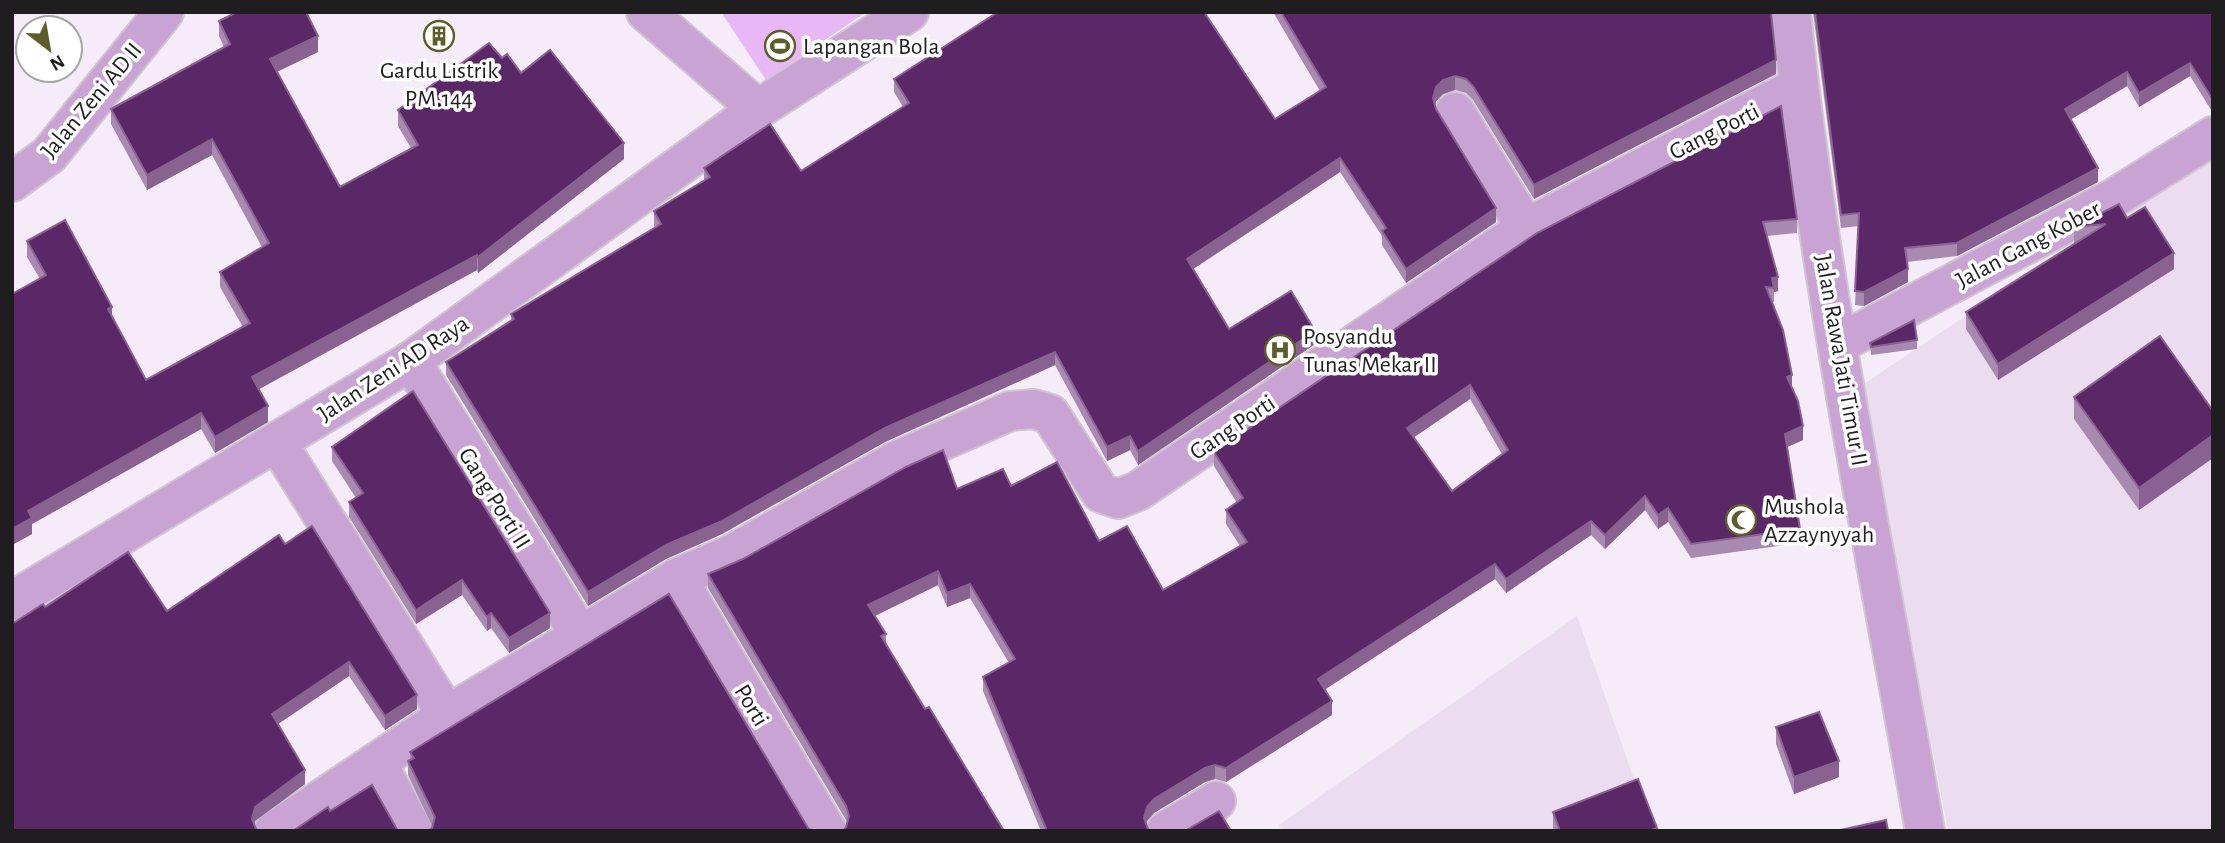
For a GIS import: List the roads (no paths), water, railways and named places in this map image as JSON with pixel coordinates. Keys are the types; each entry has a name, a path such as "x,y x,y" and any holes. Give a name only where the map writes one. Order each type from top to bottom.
{"street":[{"name":"Jalan Zeni AD II","path":"12,182 49,155 164,12"},
{"path":"646,12 758,109"},
{"name":"Jalan Zeni AD Raya","path":"12,601 411,361 758,109 909,12"},
{"name":"Jalan Rawa Jati Timur II","path":"1791,12 1798,87 1838,344 1925,831"},
{"name":"Gang Porti","path":"677,578 732,554 896,461 1010,411 1034,408 1050,414 1101,493 1118,499 1138,491 1526,229 1798,87"},
{"path":"1455,112 1526,229"},
{"name":"Jalan Gang Kober","path":"1838,344 2114,198 2213,136"},
{"name":"Gang Porti II","path":"411,361 580,635"},
{"path":"277,442 447,715"},
{"path":"274,831 378,764 447,715 677,578"},
{"name":"Porti","path":"677,578 827,831"},
{"path":"378,764 413,831"},
{"path":"1166,831 1216,801"}],"place":[{"name":"Gardu Listrik PM.144","path":"439,36"},
{"name":"Lapangan Bola","path":"780,46"},
{"name":"Posyandu Tunas Mekar II","path":"1280,350"},
{"name":"Mushola Azzaynyyah","path":"1741,520"}]}
